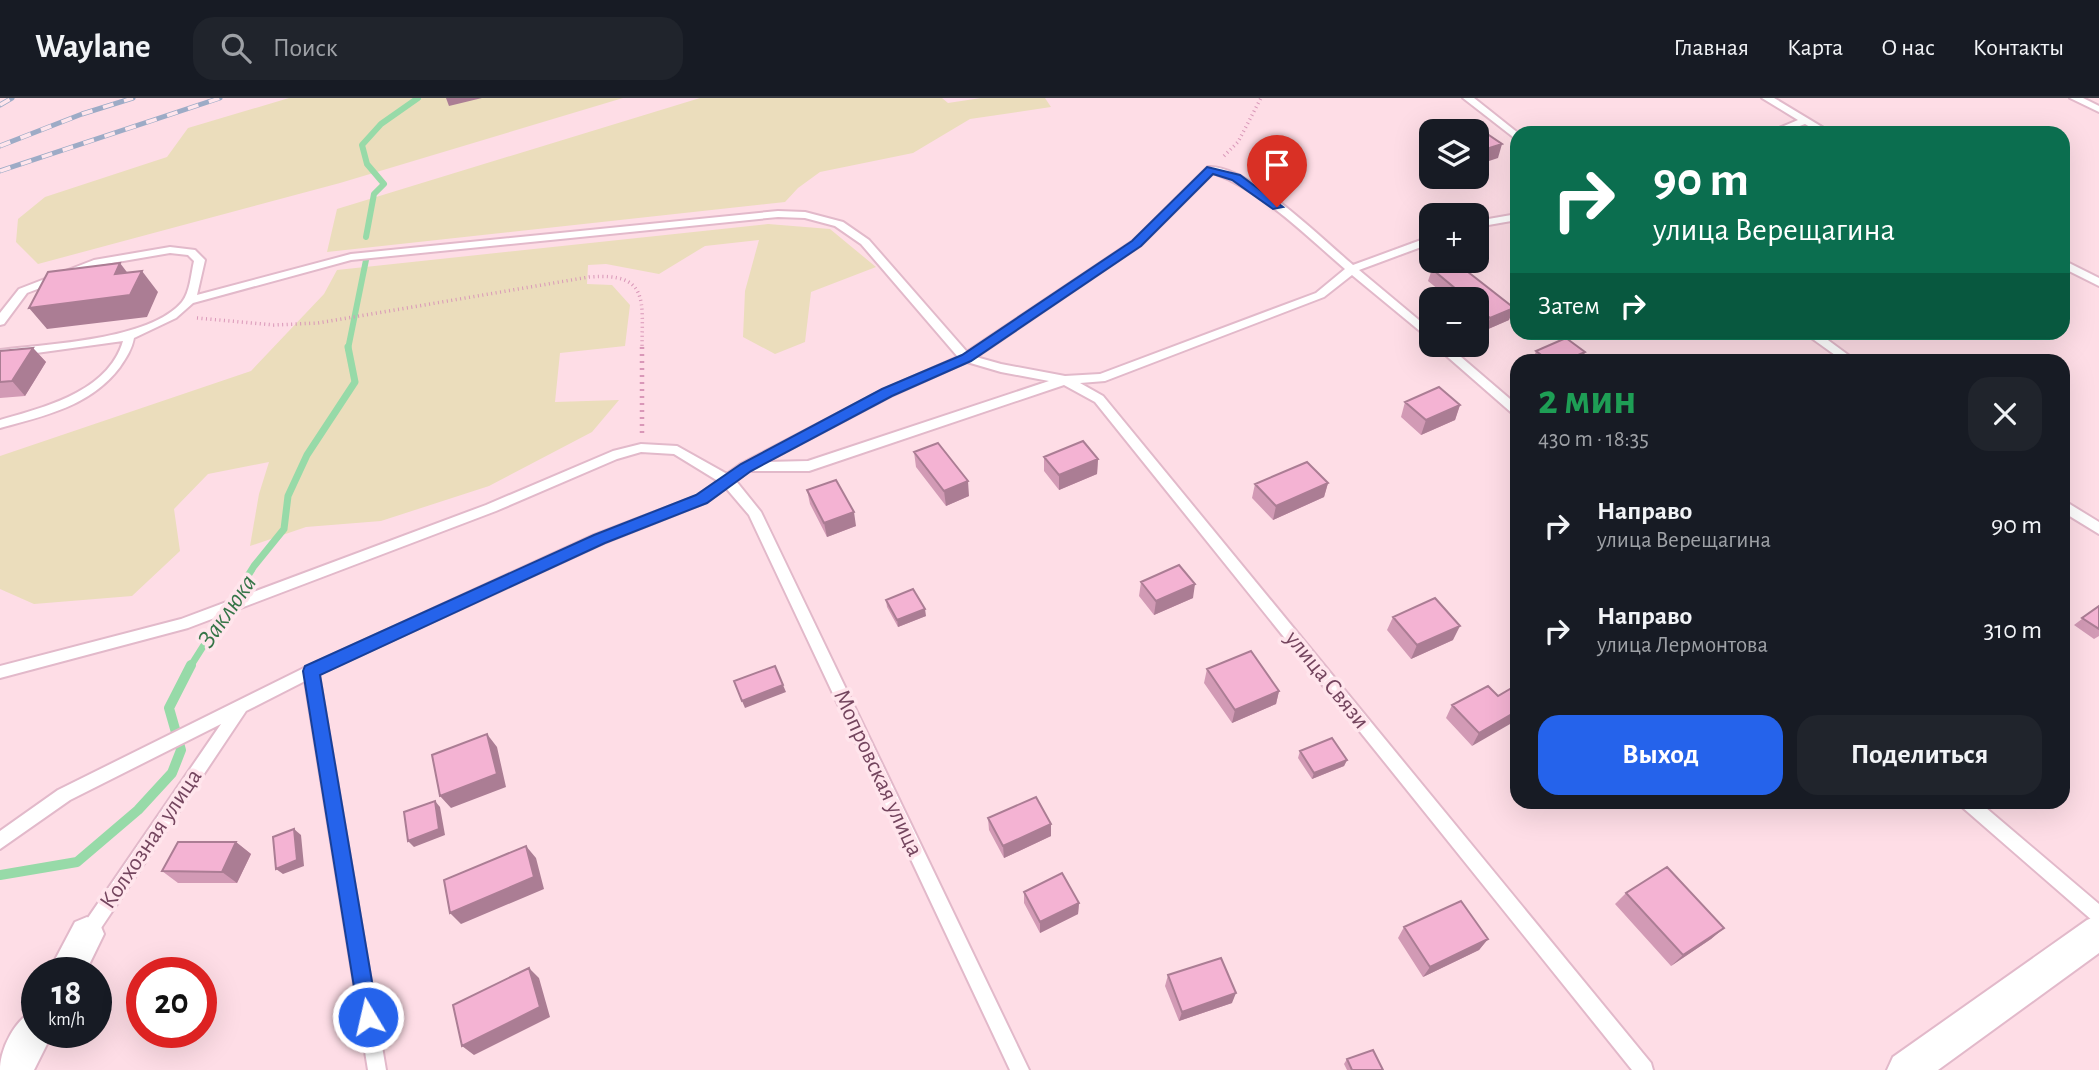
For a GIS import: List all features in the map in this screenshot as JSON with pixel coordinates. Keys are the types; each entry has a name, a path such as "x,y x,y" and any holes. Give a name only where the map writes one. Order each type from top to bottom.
{"street":[{"path":"1906,1070 2099,932"},
{"name":"Колхозная улица","path":"75,957 87,934"},
{"path":"13,1070 25,1048"}],"lane":[{"path":"1468,98 1510,131"},
{"path":"1767,98 1814,126"},
{"path":"2075,98 2099,109"},
{"path":"1791,126 1805,121"},
{"path":"0,841 64,795 311,671 599,539 702,499 746,467 887,393 966,358 1137,243 1211,169 1236,178 1259,191 1419,326"},
{"path":"0,354 128,336 171,316 190,300 351,257 778,214 805,215 839,224 865,242 966,358"},
{"path":"1489,222 1510,219"},
{"path":"746,467 809,466 1065,380 1101,378 1320,295 1352,269 1419,244"},
{"path":"0,321 23,290 98,262 170,250 191,252 200,260 190,300"},
{"path":"2070,267 2099,283"},
{"path":"0,424 71,402 99,387 128,346 128,336"},
{"path":"1820,340 1840,354"},
{"path":"1454,357 1510,405"},
{"name":"улица Связи","path":"966,358 1001,368 1065,380 1099,399 1644,1070"},
{"name":"Мопровская улица","path":"0,672 183,624 491,508 613,456 642,448 677,450 728,481 754,512 1020,1070"},
{"path":"2070,510 2099,529"},
{"path":"311,671 376,1070"},
{"name":"Колхозная улица","path":"87,934 240,707"},
{"path":"1976,809 2099,915"}],"path":[{"path":"1211,169 1238,142 1261,98"},
{"path":"171,316 274,325 318,324 589,277 618,275 635,283 642,295 642,448"}],"shaded area":[{"path":"289,98 623,98 340,183 38,264 16,242 18,219 45,197 167,157 188,128"},
{"path":"700,98 942,98 948,103 981,98 1045,98 1051,107 970,119 913,153 820,172 798,188 785,202 327,252 337,209"},
{"path":"768,224 830,229 876,267 811,292 805,342 775,354 743,337 745,291 759,240 705,246 659,274 606,264 588,265 587,284 612,285 630,305 625,346 560,353 555,402 619,400 592,432 489,486 381,521 306,527 250,546 259,494 269,462 208,474 174,509 180,551 132,596 34,604 0,589 0,456 251,371 324,294 337,270"}],"building":[{"path":"1489,135 1502,144 1489,148"},
{"path":"120,263 115,274 142,271 130,295 29,308 48,272"},
{"path":"1437,273 1469,273 1487,287 1454,287"},
{"path":"1489,288 1510,305 1510,310 1490,318"},
{"path":"1561,340 1569,340 1585,352 1540,354 1536,351"},
{"path":"33,348 12,381 0,382 0,351"},
{"path":"1439,387 1460,405 1426,420 1405,402"},
{"path":"1083,441 1098,459 1059,475 1044,457"},
{"path":"938,443 968,481 944,491 914,452"},
{"path":"1307,462 1328,483 1276,506 1255,484"},
{"path":"836,480 854,512 824,523 807,490"},
{"path":"1179,565 1195,584 1156,601 1141,582"},
{"path":"913,589 925,609 897,620 886,600"},
{"path":"1435,598 1460,626 1417,645 1393,617"},
{"path":"2099,606 2099,629 2082,618"},
{"path":"1251,651 1279,691 1235,710 1207,669"},
{"path":"775,666 783,685 742,701 734,681"},
{"path":"1488,686 1498,696 1510,689 1510,715 1479,733 1452,705"},
{"path":"487,734 497,774 440,796 432,755"},
{"path":"1332,738 1347,760 1314,773 1300,751"},
{"path":"1036,797 1051,824 1003,846 988,818"},
{"path":"435,801 439,829 408,841 404,812"},
{"path":"294,829 297,860 276,869 273,837"},
{"path":"178,842 236,842 222,872 162,871"},
{"path":"526,846 534,877 450,913 444,880"},
{"path":"1667,867 1724,928 1683,955 1626,893"},
{"path":"1062,873 1079,903 1040,922 1024,892"},
{"path":"1461,901 1488,939 1430,967 1404,927"},
{"path":"1221,958 1236,993 1182,1012 1168,975"},
{"path":"529,968 540,1007 462,1046 453,1005"},
{"path":"1373,1050 1383,1070 1352,1070 1347,1059"}],"waterway":[{"name":"Заклюка","path":"366,237 374,194 384,184 367,164 362,145 381,124 418,98"},
{"name":"Заклюка","path":"348,348 366,260"},
{"name":"Заклюка","path":"190,667 254,566 284,529 288,496 307,455 355,382 348,348"},
{"name":"Заклюка","path":"0,875 77,862 138,810 172,773 181,750 169,708 191,665"}],"railway":[{"path":"0,105 12,98"},
{"path":"0,146 82,114 133,98"},
{"path":"0,171 220,98"}],"route":[{"path":"368,1017 311,671 599,539 702,499 746,467 887,393 966,358 1137,243 1211,169 1236,178 1259,191 1277,207"}]}
